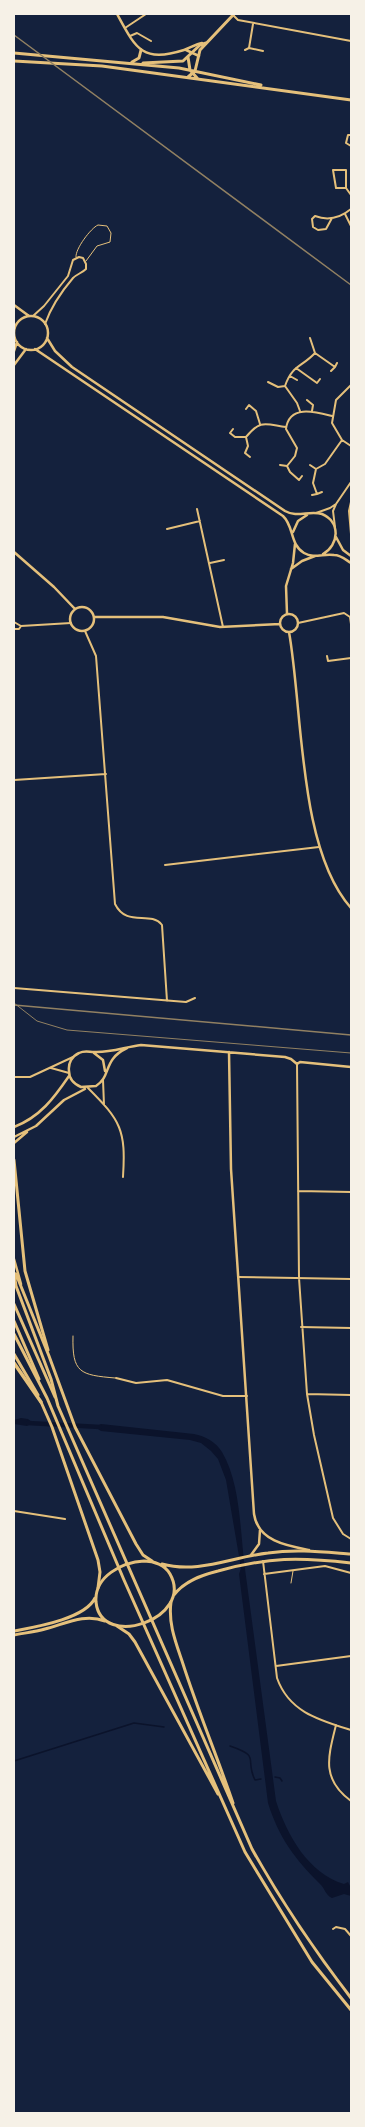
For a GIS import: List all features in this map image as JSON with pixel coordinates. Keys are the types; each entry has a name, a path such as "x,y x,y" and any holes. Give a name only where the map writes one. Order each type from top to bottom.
{"highway":[{"path":"14,1363 41,1402"}],"main road":[{"path":"187,78 193,75 195,71 200,50 234,15"},
{"path":"141,64 147,62 177,62 188,57 191,52 200,45 206,43"},
{"path":"129,63 137,61 141,50"},
{"path":"14,52 190,70 275,88"},
{"path":"188,57 190,70 198,79"},
{"path":"14,60 57,62 275,88 351,100"},
{"path":"14,1160 24,1266 49,1356"},
{"path":"14,1272 49,1356 75,1427 143,1555 165,1567 171,1575 174,1586 170,1616 174,1635 199,1714 241,1823"},
{"path":"14,1272 16,1286 51,1379 58,1406"},
{"path":"14,1304 241,1823 274,1889 318,1954 351,1998"},
{"path":"14,1321 124,1580 245,1852 312,1962 351,2010"},
{"path":"14,1334 47,1398"},
{"path":"14,1354 41,1402 55,1434 98,1560 100,1572 96,1595 89,1606 75,1614 40,1626 14,1630"},
{"path":"98,1588 101,1582 113,1571 134,1562 154,1562 169,1566 190,1568 249,1556 279,1552 317,1551 351,1554"},
{"path":"173,1596 189,1582 249,1562 295,1558 351,1563"},
{"path":"96,1595 99,1612 110,1623"},
{"path":"117,1626 137,1625 158,1616 171,1602"},
{"path":"14,1635 45,1629 79,1619 94,1618 117,1626 129,1634 135,1642 220,1797"}],"street":[{"path":"117,14 130,36 141,50 156,56 185,50 206,43"},
{"path":"125,28 146,14"},
{"path":"234,15 238,20 351,40"},
{"path":"249,48 253,23"},
{"path":"130,36 137,33 151,41"},
{"path":"245,50 249,48 263,51"},
{"path":"185,50 199,56"},
{"path":"351,135 348,135 346,140 346,143 351,146"},
{"path":"346,188 336,188 334,186 333,170 346,170 346,188 351,195"},
{"path":"332,218 326,229 318,230 312,225 312,219 314,216 325,219 332,218 346,214 351,209"},
{"path":"346,214 351,226"},
{"path":"47,338 43,345 35,349 26,349 17,342 14,334 16,326 22,319 31,316 44,306 68,276 72,263 76,258 81,258 86,261 86,269 74,277 52,306 45,324 47,338 55,351 72,367 285,511 291,514 309,514 330,508 336,504"},
{"path":"14,305 45,324"},
{"path":"310,338 315,353 334,367"},
{"path":"14,351 17,342"},
{"path":"14,366 26,349"},
{"path":"35,349 283,516 288,522 293,533 295,543 294,556 286,586 287,614"},
{"path":"285,386 296,368 309,360 315,353"},
{"path":"332,371 337,363"},
{"path":"296,368 317,383 320,379"},
{"path":"290,376 297,380"},
{"path":"268,382 278,387 285,386"},
{"path":"285,386 297,403 300,411"},
{"path":"350,386 336,400 332,416 334,428 342,440 351,446"},
{"path":"307,400 313,405 312,411"},
{"path":"246,409 249,405 256,411 260,424"},
{"path":"287,466 295,456 297,448 286,427 292,417 300,411 312,411 332,416"},
{"path":"260,424 286,427"},
{"path":"246,438 260,424"},
{"path":"233,429 230,433 235,437 246,438"},
{"path":"246,438 248,446 245,453 250,457"},
{"path":"317,494 313,483 316,469 325,464 342,440"},
{"path":"280,465 287,466"},
{"path":"310,465 316,469"},
{"path":"287,466 290,472 299,480 302,476"},
{"path":"351,482 336,504 334,511 336,536 343,550 351,556"},
{"path":"312,495 322,492"},
{"path":"351,502 349,511 351,534"},
{"path":"197,509 223,627"},
{"path":"315,513 328,517 335,529"},
{"path":"293,533 298,521 309,514"},
{"path":"167,529 200,521"},
{"path":"323,554 332,547 336,536"},
{"path":"295,543 303,553 315,556"},
{"path":"14,552 54,587 75,609"},
{"path":"291,569 302,561 323,554 341,556 351,563"},
{"path":"210,563 224,560"},
{"path":"81,607 87,608 92,612 94,617 92,626 86,631 76,630 71,623 70,617 75,609 81,607"},
{"path":"298,623 344,613 350,617 351,624"},
{"path":"289,632 281,629 281,619 287,614 293,615 298,623"},
{"path":"94,617 152,616 223,627 280,624"},
{"path":"14,622 20,626"},
{"path":"14,629 18,629 20,626 71,623"},
{"path":"289,632 296,628 298,623"},
{"path":"86,631 96,656 115,904 119,912 125,916 154,920 162,925 167,1001"},
{"path":"289,632 306,777 319,847 338,890 351,908"},
{"path":"327,656 328,661 351,658"},
{"path":"14,780 106,774"},
{"path":"165,865 319,847"},
{"path":"14,988 167,1001 186,1002 195,998"},
{"path":"14,1077 30,1077 83,1052 149,1046 289,1058 297,1064"},
{"path":"104,1105 104,1078 106,1072 114,1055 127,1048"},
{"path":"94,1052 103,1060 106,1072"},
{"path":"229,1052 229,1088 238,1277 254,1514 260,1528 267,1536 281,1544 317,1551"},
{"path":"14,1128 44,1109 56,1096 69,1074 69,1064 74,1057"},
{"path":"297,1064 300,1062 351,1067"},
{"path":"297,1064 299,1278 301,1327 307,1394 314,1436 333,1518 343,1534 351,1539"},
{"path":"51,1068 69,1074 77,1086 86,1088 104,1105 121,1129 123,1137 123,1177"},
{"path":"14,1143 48,1117 64,1100 86,1088 96,1086 104,1078"},
{"path":"14,1137 32,1129"},
{"path":"298,1191 351,1192"},
{"path":"14,1259 25,1296"},
{"path":"238,1277 351,1279"},
{"path":"301,1327 351,1328"},
{"path":"116,1378 136,1383 167,1380 223,1396 247,1396"},
{"path":"307,1394 351,1395"},
{"path":"14,1511 65,1518"},
{"path":"249,1556 259,1544 260,1528"},
{"path":"263,1560 276,1666 281,1688 291,1701 306,1714 351,1730"},
{"path":"264,1574 325,1566 351,1573"},
{"path":"276,1666 351,1656"},
{"path":"336,1725 328,1766 336,1787 351,1801"},
{"path":"333,1929 336,1927 345,1929 351,1936"}],"lane":[{"path":"76,258 76,251 91,233 92,229 98,225 107,226 111,233 110,242 97,246 86,261"},
{"path":"73,1336 73,1357 79,1370 90,1375 116,1378"},
{"path":"291,1583 293,1570"}],"water":[{"path":"21,1418 28,1419 33,1423 27,1426 14,1424 14,1420"},
{"path":"101,1424 194,1434 206,1438 220,1448 233,1479 239,1509 245,1569 276,1801 286,1827 301,1851 310,1862 331,1879 344,1884 348,1882 351,1888 351,1896 344,1894 332,1898 328,1895 322,1886 295,1857 277,1827 268,1803 239,1574 241,1568 226,1480 218,1459 201,1443 190,1440 101,1431 95,1427"}],"waterway":[{"path":"28,1423 100,1427"},
{"path":"14,1761 134,1723 164,1727"},
{"path":"230,1746 246,1753 249,1756 252,1773 255,1780 261,1779"},
{"path":"275,1777 280,1778 282,1781"}],"tram line":[{"path":"14,1003 37,1021 67,1030 351,1053"}],"railway":[{"path":"14,35 351,285"},
{"path":"14,1005 351,1035"}]}
